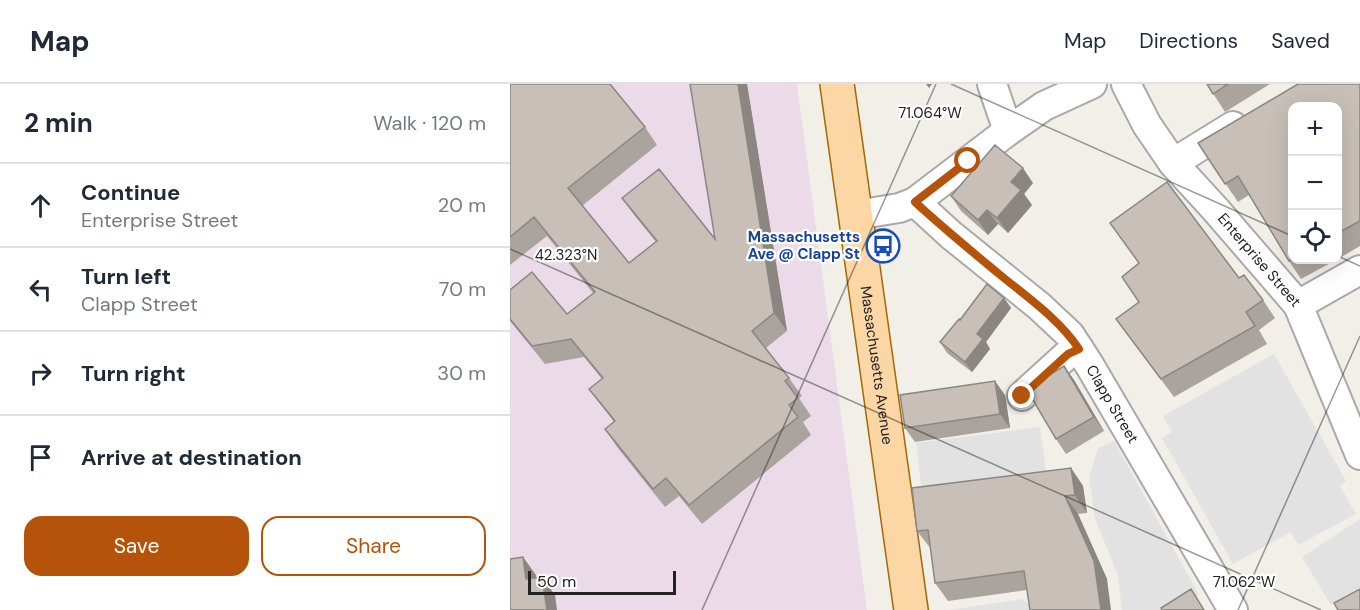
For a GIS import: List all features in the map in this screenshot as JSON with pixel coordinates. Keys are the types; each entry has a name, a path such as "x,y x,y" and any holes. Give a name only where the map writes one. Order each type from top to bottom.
{"main road":[{"name":"Massachusetts Avenue","path":"837,84 911,610"}],"street":[{"path":"992,84 1008,131"},
{"path":"856,215 899,208 915,202 1044,106 1092,84"},
{"name":"Enterprise Street","path":"1126,84 1147,125 1173,163 1298,305 1360,455"},
{"path":"1173,163 1252,114"},
{"name":"Clapp Street","path":"915,202 951,235 1039,306 1070,335 1233,610"},
{"path":"1298,305 1360,270"},
{"path":"1022,396 1068,354 1079,349"}],"shaded area":[{"path":"510,84 797,84 867,610 510,610"},
{"path":"1274,354 1346,481 1340,486 1356,514 1298,545 1291,532 1233,564 1162,438 1172,432 1163,416"},
{"path":"1040,427 1047,481 923,498 916,443"},
{"path":"1114,441 1199,595 1176,610 1122,610 1118,576 1095,518 1089,477 1098,448"},
{"path":"1360,519 1360,590 1331,605 1302,557"},
{"path":"1021,599 1030,605 1031,610 949,610"}],"building":[{"path":"510,84 610,84 645,127 568,188 629,263 657,241 622,198 659,169 715,239 690,84 738,84 774,313 752,331 789,378 785,381 798,398 789,405 798,417 689,505 666,478 653,489 605,429 615,421 589,389 603,378 571,339 532,346 510,319 510,290 532,272 567,314 595,292 534,217 510,237"},
{"path":"1207,84 1228,84 1213,94"},
{"path":"1298,84 1360,84 1360,221 1342,231 1342,102 1288,102 1288,259 1238,176 1225,184 1198,143"},
{"path":"995,145 1023,168 1011,182 1021,190 997,218 987,210 978,220 951,196"},
{"path":"1167,182 1239,278 1244,275 1263,300 1246,312 1255,326 1161,379 1116,319 1139,302 1122,277 1139,263 1110,223"},
{"path":"987,284 1004,298 977,334 983,339 965,362 940,342"},
{"path":"1064,366 1094,417 1056,439 1027,390"},
{"path":"995,381 1000,414 905,428 900,395"},
{"path":"1071,468 1075,495 1065,496 1094,561 1101,610 1030,610 1024,571 935,583 928,530 917,531 912,488"},
{"path":"523,557 526,579 542,577 547,610 510,610 510,559"},
{"path":"1191,589 1204,610 1162,610 1161,608"},
{"path":"1360,589 1360,610 1338,610 1334,603"}],"place":[{"name":"Massachusetts Ave @ Clapp St","path":"883,246"}],"route":[{"path":"968,161 915,202 951,235 1039,306 1070,335 1079,349 1068,354 1022,396"}]}
